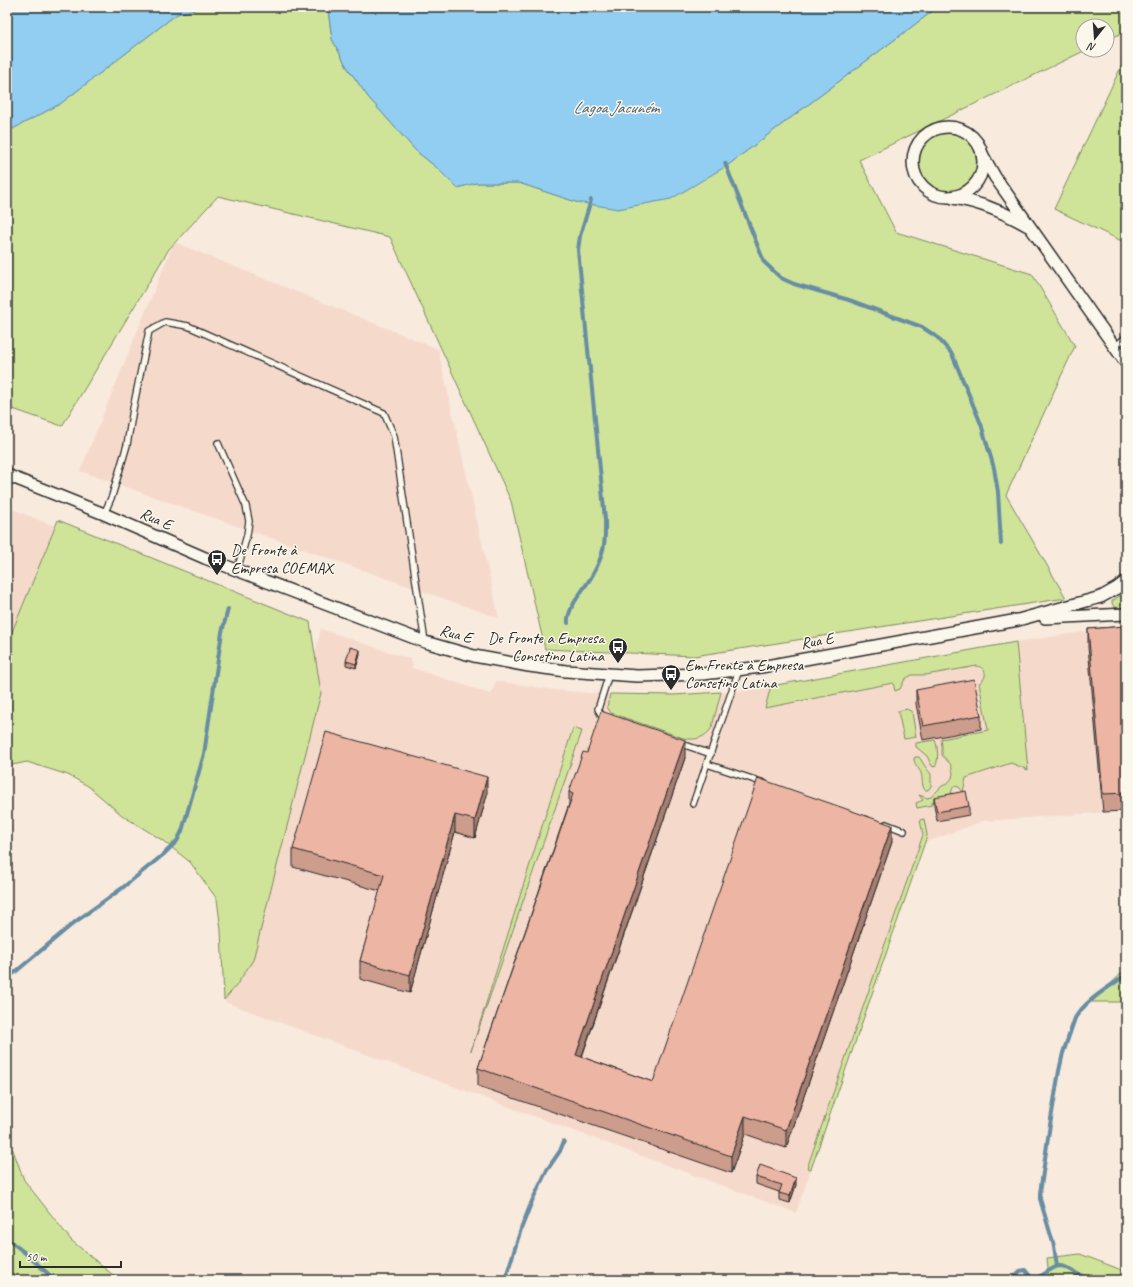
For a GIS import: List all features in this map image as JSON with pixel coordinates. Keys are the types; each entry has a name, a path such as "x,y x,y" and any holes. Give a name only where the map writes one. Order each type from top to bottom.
{"street":[{"path":"1032,229 999,211 964,200 938,196 924,188 917,178 913,166 913,158 918,143 930,132 942,128 954,128 969,134 975,139 995,177 1032,229 1126,363"},
{"path":"946,197 962,194 975,184 982,170 982,154"},
{"name":"Rua E","path":"7,475 104,514 237,571 425,642 474,656 566,671 637,676 704,674 739,670 1018,620 1101,597 1126,581"},
{"name":"Rua E","path":"1018,620 1126,614"}],"lane":[{"path":"104,514 112,496 127,445 149,331 165,322 188,326 384,413 394,436 425,642"},
{"path":"1115,347 1126,337"},
{"path":"218,443 246,506 249,521 237,571"},
{"path":"693,804 739,670"},
{"path":"609,674 598,709 602,716 613,721"},
{"path":"673,741 711,754"},
{"path":"707,764 773,786"},
{"path":"882,823 904,831"}],"shaded area":[{"path":"174,242 438,349 499,618 80,471"},
{"path":"7,507 64,530 7,683"},
{"path":"321,629 410,659 413,664 412,668 491,694 496,681 554,690 614,695 644,695 716,693 758,689 1016,642 1083,632 1126,629 1126,811 983,821 924,843 796,1213 225,1002"}],"green space":[{"path":"204,7 310,7 328,10 332,39 347,67 368,97 416,151 436,167 457,188 476,183 519,183 576,202 728,165 938,7 1126,7 1126,31 1115,36 1115,18 1075,18 1075,55 859,160 896,232 1032,274 1075,346 1006,495 1066,598 694,656 545,649 511,501 390,237 218,196 169,249 62,426 7,407 7,132 60,104 177,14"},
{"path":"1126,56 1126,243 1054,209"},
{"path":"948,131 960,133 970,140 977,150 979,162 977,174 970,184 960,191 948,193 936,191 926,184 919,174 917,162 919,150 926,140 936,133"},
{"path":"58,520 310,622 321,693 253,960 236,986 224,1000 221,930 217,899 190,862 162,840 123,816 88,786 68,775 27,762 7,766 7,644"},
{"path":"1126,592 1126,608 1114,607 1112,601"},
{"path":"1016,642 1028,770 1011,763 966,778 963,792 959,787 954,786 950,798 932,802 932,805 917,808 916,803 923,800 919,795 927,798 931,797 942,786 947,784 952,778 953,773 951,765 942,755 941,739 988,730 979,683 984,679 985,673 980,667 977,666 926,675 912,675 905,679 900,689 895,691 893,683 765,708 771,686"},
{"path":"721,692 710,731 696,739 683,738 611,713 607,707 610,694 674,695"},
{"path":"907,709 912,712 916,737 904,739 898,711"},
{"path":"573,728 582,731 471,1051"},
{"path":"935,740 938,754 935,767 932,766 927,756 916,747 916,743"},
{"path":"915,757 919,757 931,774 931,786 928,790 925,790 923,786 921,773 914,760"},
{"path":"924,819 927,835 926,839 811,1169 807,1168 923,835 920,820"},
{"path":"1126,969 1126,1002 1092,1002"},
{"path":"7,1144 13,1150 24,1180 71,1240 114,1276 123,1280 7,1280"},
{"path":"1080,1254 1119,1269 1126,1273 1126,1280 1049,1280 1047,1258"}],"water":[{"path":"7,7 204,7 177,14 60,104 7,132"},
{"name":"Lagoa Jacuném","path":"310,7 938,7 728,165 671,199 618,209 576,202 519,183 476,183 457,188 436,167 416,151 368,97 347,67 332,39 328,10"}],"building":[{"path":"1126,626 1126,793 1103,794 1088,629"},
{"path":"350,647 360,650 356,664 346,661"},
{"path":"974,679 981,715 923,726 916,690"},
{"path":"601,711 685,740 576,1055 653,1082 758,778 892,825 786,1130 745,1116 731,1156 478,1068 573,794 569,792 583,752 587,753"},
{"path":"326,732 487,777 475,820 455,815 410,975 360,961 384,875 293,849"},
{"path":"966,791 969,806 937,812 934,797"},
{"path":"760,1165 796,1178 790,1196 779,1193 782,1185 756,1177"}],"waterway":[{"path":"725,163 764,262 781,278 794,284 849,300 922,327 937,337 952,354 981,424 994,468 998,492 1001,544"},
{"path":"568,623 568,617 573,605 592,576 599,562 605,536 605,519 578,250 580,236 591,200"},
{"path":"7,979 75,922 121,889 164,854 177,841 182,831 204,754 222,632 228,609"},
{"path":"1057,1266 1054,1246 1040,1199 1040,1193 1063,1053 1075,1018 1080,1011 1098,994 1126,975"},
{"path":"505,1280 521,1229 532,1201 547,1170 560,1151 564,1141"},
{"path":"7,1239 55,1280"},
{"path":"1013,1280 1020,1271 1025,1270 1031,1277 1039,1277 1060,1266 1095,1280"}],"place":[{"name":"De Fronte à Empresa COEMAX","path":"217,576"},
{"name":"De Fronte a Empresa Consetino Latina","path":"618,664"},
{"name":"Em Frente à Empresa Consetino Latina","path":"671,691"}]}
